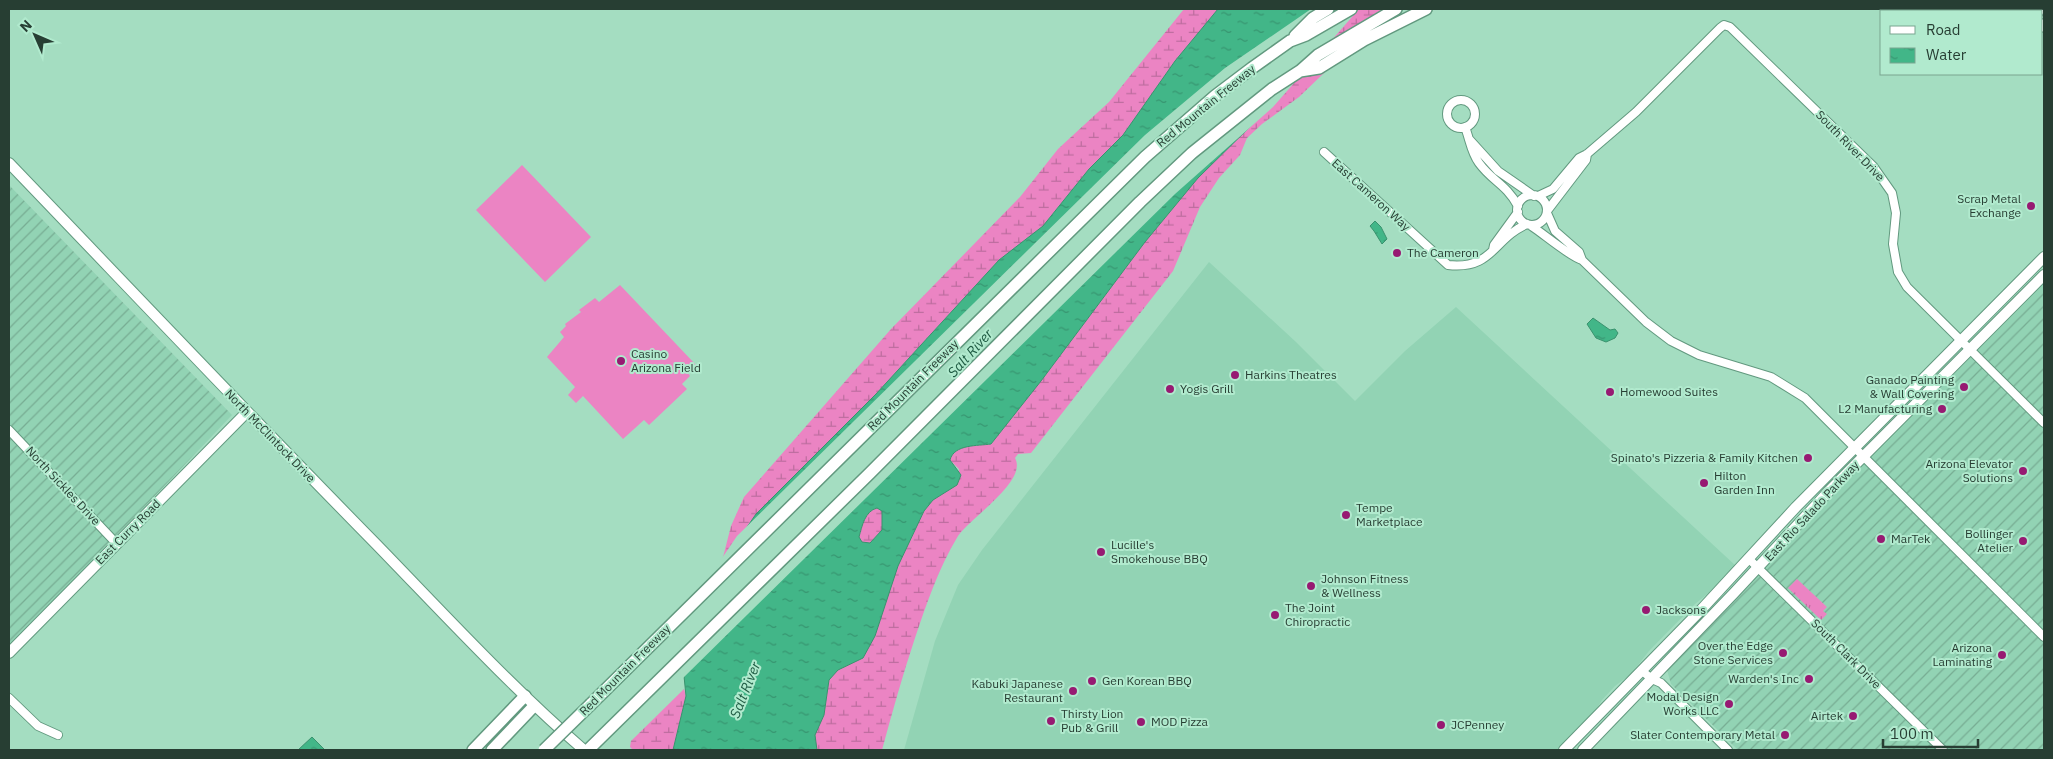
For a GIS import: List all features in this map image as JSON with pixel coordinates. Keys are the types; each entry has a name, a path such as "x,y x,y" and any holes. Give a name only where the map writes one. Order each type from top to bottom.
{"highway":[{"path":"1290,41 1312,18 1328,9"},
{"name":"Red Mountain Freeway","path":"544,750 1145,157 1215,96 1290,41 1306,35 1351,9"},
{"path":"588,750 870,473 1140,202 1214,134 1272,89 1300,71 1318,55 1396,9"},
{"path":"1300,71 1316,64 1413,9"},
{"path":"1300,71 1319,68 1364,40 1426,9"},
{"path":"473,750 525,696"},
{"path":"492,750 534,706"}],"main road":[{"name":"North McClintock Drive","path":"9,163 247,412 534,706 584,750"},
{"name":"East Rio Salado Parkway","path":"1564,750 1749,559 1796,507 2044,257"},
{"name":"East Rio Salado Parkway","path":"1583,750 1657,679 1803,518 2044,275"},
{"name":"East Curry Road","path":"9,653 247,412"}],"street":[{"name":"South River Drive","path":"1587,154 1637,111 1724,25 1730,27 1851,144 1888,186 1892,193 1896,213 1894,244 1898,272 1907,287 2044,423"},
{"path":"1465,127 1470,139 1498,171 1544,201 1555,231 1579,252 1582,260"},
{"path":"1470,139 1470,146 1478,162 1507,188 1518,209 1521,220 1574,257 1582,260 1660,334 1694,353 1756,372 1784,384 1810,403 2044,637"},
{"name":"East Cameron Way","path":"1324,152 1448,265 1473,265 1498,248 1511,232 1529,224"},
{"path":"1518,209 1524,198 1536,196 1554,189 1579,158 1587,154"},
{"path":"1529,224 1542,222 1547,212 1586,160 1587,154"},
{"name":"East Cameron Way","path":"1493,250 1494,245 1518,209"},
{"name":"North Sickles Drive","path":"9,430 116,543"},
{"name":"South Clark Drive","path":"1749,559 1943,750"},
{"path":"1645,667 1728,750"},
{"path":"9,698 38,726 58,735"}],"shaded area":[{"path":"9,185 232,415 9,649"},
{"name":"Tempe Marketplace","path":"1209,262 1296,342 1355,401 1405,351 1456,307 1736,566 1721,583 1695,604 1649,651 1631,674 1615,686 1595,711 1557,750 904,750 935,641 958,585 982,550"},
{"path":"2044,282 2044,750 1738,750 1671,684 1667,670 1812,515"}],"green space":[{"path":"1184,9 1218,9 1175,61 1123,135 1089,169 1043,226 999,260 876,394 756,514 721,565 731,526 744,497 891,329 1020,197 1058,149 1109,102"},
{"path":"1357,9 1386,9 1372,27 1299,97 1262,124 1247,138 1240,155 1219,178 1200,207 1173,271 1031,453 1018,454 1015,458 1017,467 1006,488 958,536 938,574 923,614 882,750 817,750 814,735 824,715 829,680 837,670 863,658 898,566 924,511 933,500 957,484 959,469 950,460 952,455 961,448 991,444 1041,381 1145,242 1198,178 1271,106"},
{"path":"522,165 591,237 545,282 476,210"},
{"name":"Casino Arizona Field","path":"620,285 696,365 688,373 690,376 682,384 687,389 649,425 644,420 623,439 583,396 576,403 568,395 575,387 547,357 564,337 560,332 566,326 565,324 581,312 579,310 595,298 599,302"},
{"path":"877,508 882,511 882,530 870,543 862,542 859,537 861,528 870,512"},
{"path":"1797,579 1827,607 1823,611 1827,614 1821,620 1788,588"},
{"path":"684,689 686,696 673,750 633,750 630,747 631,741"}],"water":[{"name":"Salt River","path":"1218,9 1357,9 1271,106 1198,178 1145,242 1041,381 991,444 961,448 952,455 950,460 961,475 957,485 933,500 924,511 898,566 875,636 863,658 838,670 829,680 824,715 815,735 817,750 673,750 686,696 681,646 721,565 756,514 876,394 999,260 1043,226 1089,169 1123,135 1175,61","holes":["877,508 882,511 882,530 870,543 862,542 859,537 867,516"]},
{"path":"1375,221 1381,227 1387,239 1382,244 1370,226"},
{"path":"1593,318 1610,330 1615,329 1618,333 1615,338 1606,342 1596,338 1587,324"},
{"path":"312,737 325,750 298,750"}],"pier":[{"path":"1311,9 1359,9 1273,107 1175,194 681,680 679,645 718,564 737,536 1145,135 1225,68"}],"place":[{"name":"Scrap Metal Exchange","path":"2031,206"},
{"name":"The Cameron","path":"1397,253"},
{"name":"Casino Arizona Field","path":"621,361"},
{"name":"Harkins Theatres","path":"1235,375"},
{"name":"Ganado Painting & Wall Covering","path":"1964,387"},
{"name":"Yogis Grill","path":"1170,389"},
{"name":"Homewood Suites","path":"1610,392"},
{"name":"L2 Manufacturing","path":"1942,409"},
{"name":"Spinato's Pizzeria & Family Kitchen","path":"1808,458"},
{"name":"Arizona Elevator Solutions","path":"2023,471"},
{"name":"Hilton Garden Inn","path":"1704,483"},
{"name":"Tempe Marketplace","path":"1346,515"},
{"name":"MarTek","path":"1881,539"},
{"name":"Bollinger Atelier","path":"2023,541"},
{"name":"Lucille's Smokehouse BBQ","path":"1101,552"},
{"name":"Johnson Fitness & Wellness","path":"1311,586"},
{"name":"Jacksons","path":"1646,610"},
{"name":"The Joint Chiropractic","path":"1275,615"},
{"name":"Over the Edge Stone Services","path":"1783,653"},
{"name":"Arizona Laminating","path":"2002,655"},
{"name":"Warden's Inc","path":"1809,679"},
{"name":"Gen Korean BBQ","path":"1092,681"},
{"name":"Kabuki Japanese Restaurant","path":"1073,691"},
{"name":"Modal Design Works LLC","path":"1729,704"},
{"name":"Airtek","path":"1853,716"},
{"name":"Thirsty Lion Pub & Grill","path":"1051,721"},
{"name":"MOD Pizza","path":"1141,722"},
{"name":"JCPenney","path":"1441,725"},
{"name":"Slater Contemporary Metal","path":"1785,735"}]}
